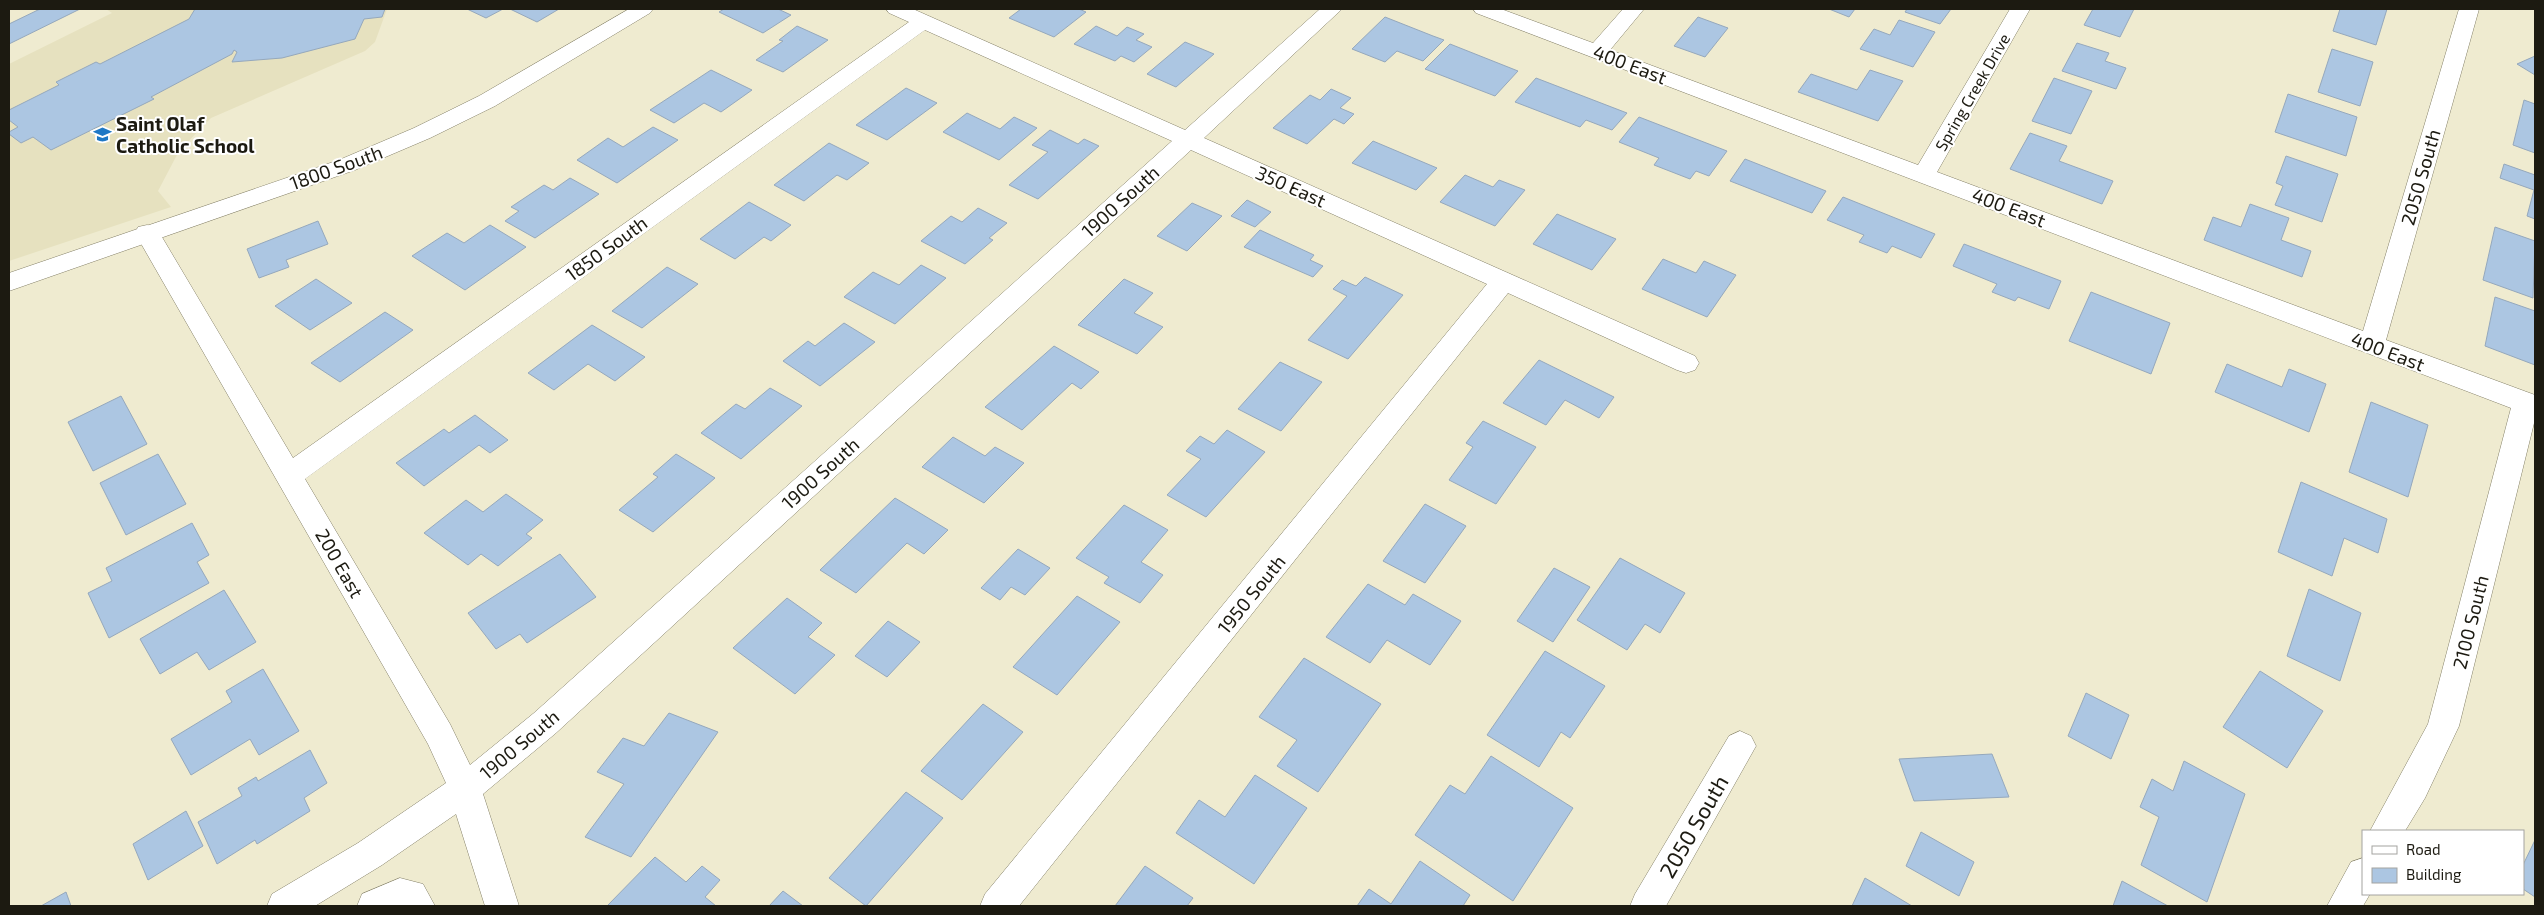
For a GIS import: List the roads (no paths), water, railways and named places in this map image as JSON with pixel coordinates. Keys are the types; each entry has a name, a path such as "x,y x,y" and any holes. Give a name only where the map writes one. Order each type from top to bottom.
{"street":[{"name":"1800 South","path":"9,282 347,165 422,133 518,84 643,9"},
{"name":"350 East","path":"896,9 1686,363"},
{"name":"1900 South","path":"284,906 370,854 465,789 553,716 1332,9"},
{"name":"400 East","path":"1483,9 2530,404"},
{"path":"1596,52 1634,9"},
{"name":"Spring Creek Drive","path":"1924,175 2020,9"},
{"name":"2050 South","path":"2372,345 2469,9"},
{"name":"1850 South","path":"288,476 924,21"},
{"name":"200 East","path":"148,233 439,734 465,789 502,906"},
{"name":"1950 South","path":"997,906 1504,282"},
{"name":"2100 South","path":"2389,830 2413,787 2443,726 2530,404"},
{"name":"2050 South","path":"1647,906 1740,746"},
{"path":"2344,906 2362,876"},
{"path":"374,906 400,894 411,896 418,906"}],"place":[{"name":"Saint Olaf Catholic School","path":"102,134"}]}
